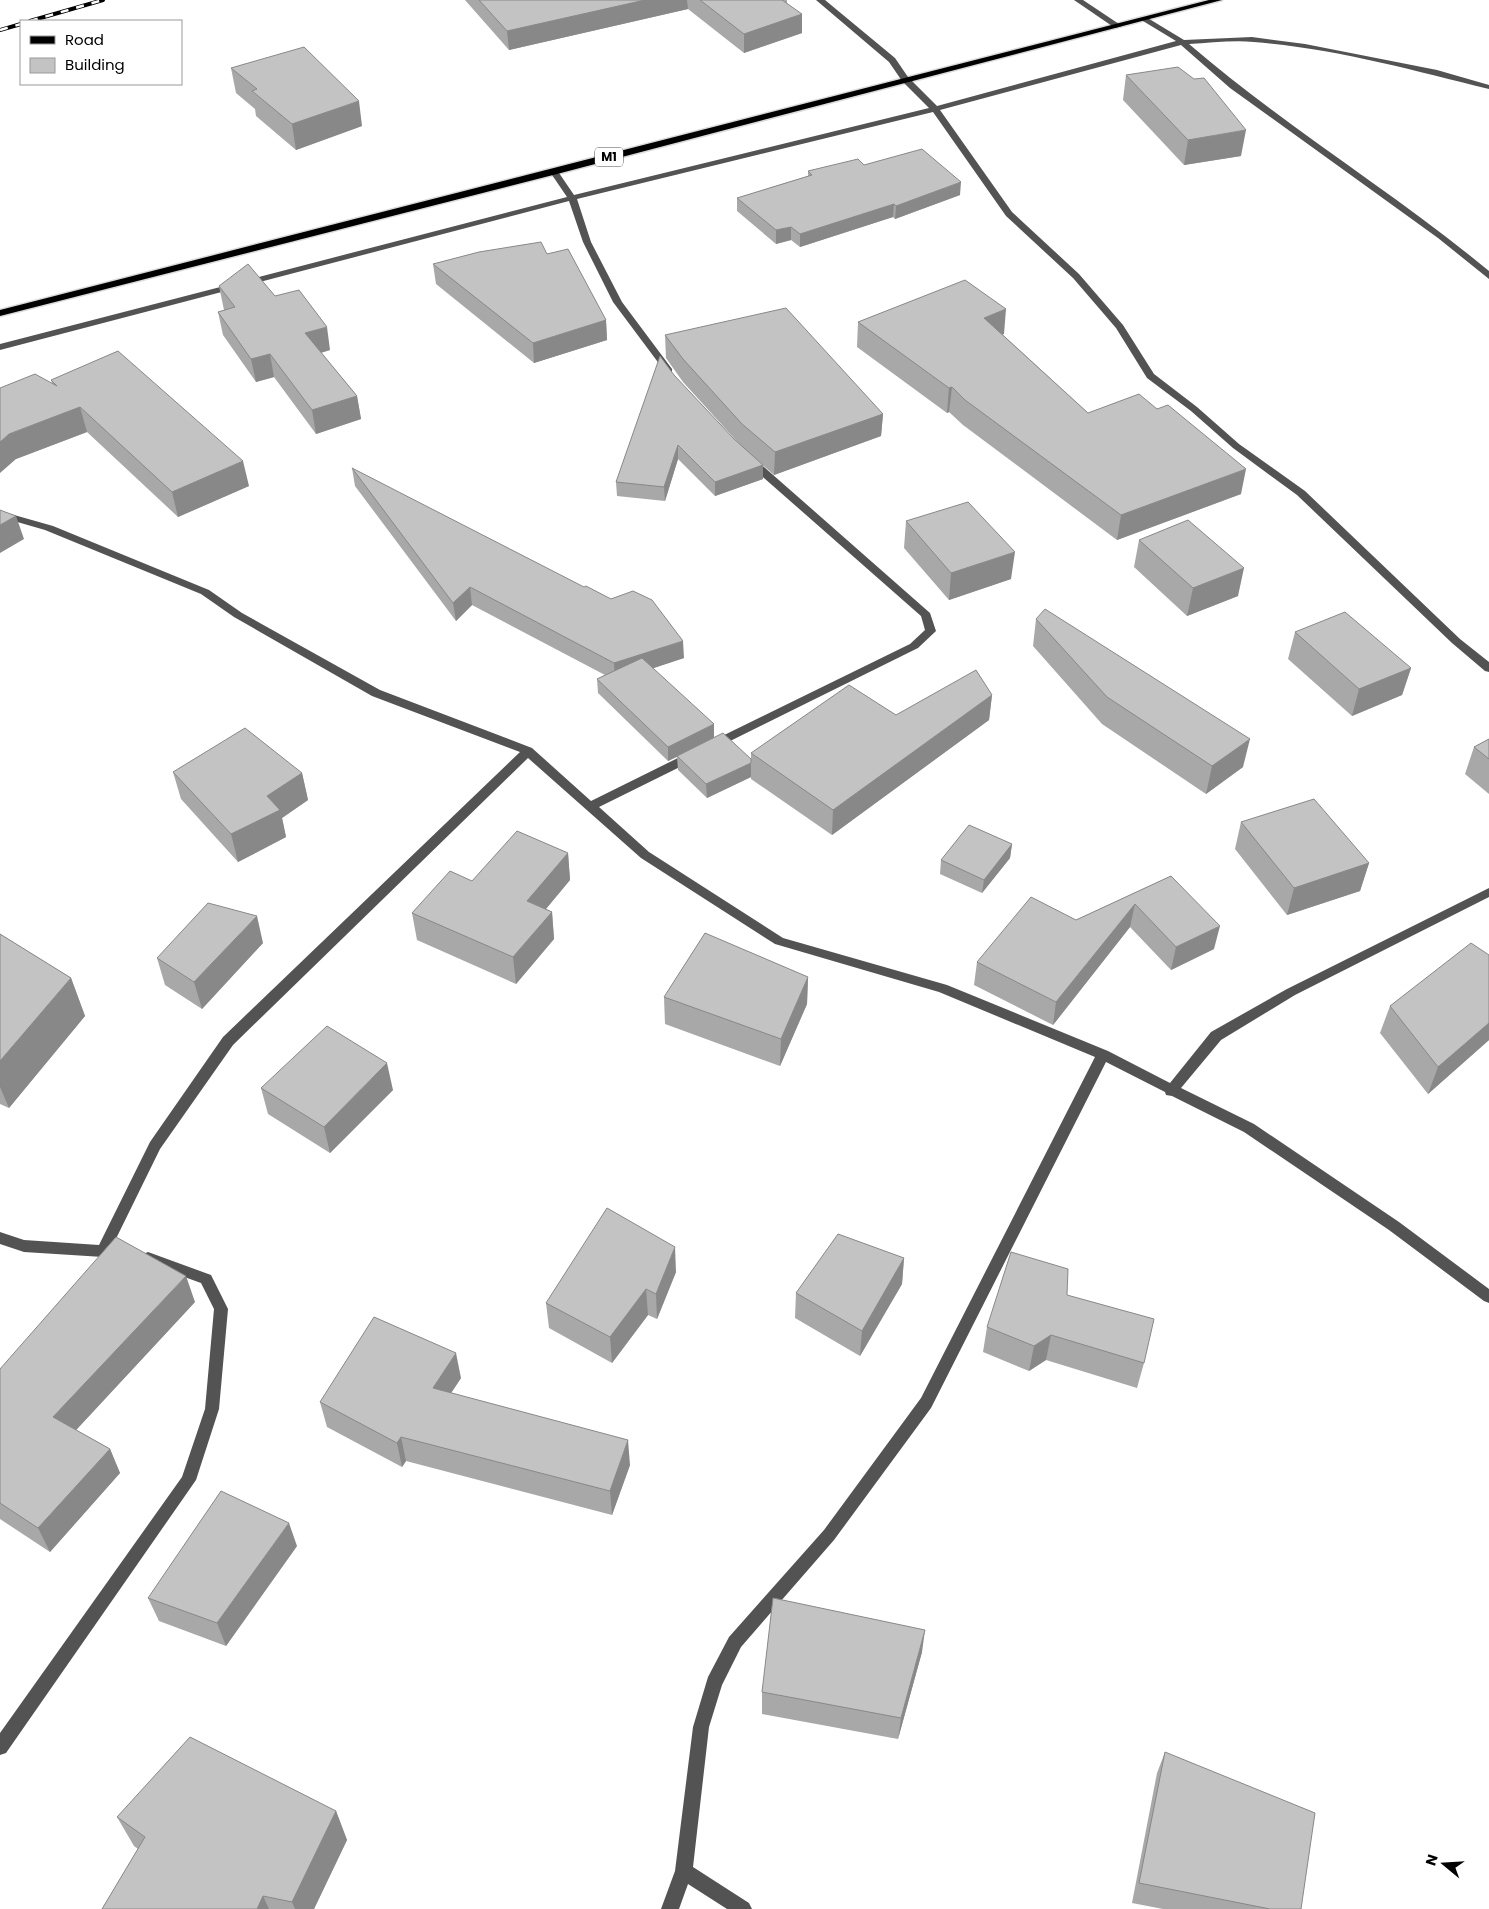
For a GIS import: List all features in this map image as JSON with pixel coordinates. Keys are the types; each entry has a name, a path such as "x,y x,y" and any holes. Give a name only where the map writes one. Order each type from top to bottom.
{"main road":[{"name":"M1","path":"0,313 1218,0"}],"street":[{"path":"820,0 892,60 905,79 935,109 1009,214 1076,276 1120,327 1150,376 1194,409 1236,446 1301,493 1456,641 1489,668"},
{"path":"1078,0 1118,26"},
{"path":"1146,19 1182,42 1232,86 1441,236 1489,276"},
{"path":"0,347 572,198 935,109 1182,42 1252,40 1305,46 1437,72 1489,87"},
{"path":"554,172 572,198 587,242 618,302 673,377"},
{"path":"591,806 914,646 931,631 926,615 746,456"},
{"path":"0,514 49,528 205,592 238,615 376,693 528,751 645,855 779,941 943,988 1103,1055 1171,1091 1249,1128 1394,1226 1489,1297"},
{"path":"103,1251 155,1146 228,1041 528,751"},
{"path":"1171,1091 1216,1036 1291,992 1489,892"},
{"path":"670,1909 684,1871 701,1726 714,1683 735,1642 830,1535 926,1403 1103,1055"},
{"path":"0,1238 24,1246 103,1251 151,1259 206,1279 221,1309 212,1409 188,1480 0,1747"},
{"path":"684,1871 742,1909"}],"building":[{"path":"479,0 645,0 507,31"},
{"path":"700,0 782,0 802,14 744,34"},
{"path":"304,47 359,101 292,124 252,91 257,89 231,68"},
{"path":"1178,67 1194,79 1204,78 1246,130 1188,140 1126,75"},
{"path":"922,149 961,182 896,206 894,204 800,234 791,227 776,230 737,198 812,175 808,171 858,159 864,165"},
{"path":"541,242 547,254 568,249 606,320 533,343 433,264 479,252"},
{"path":"248,264 275,296 299,290 327,327 305,333 357,396 312,410 270,354 251,359 218,312 235,307 219,286"},
{"path":"965,280 1006,309 984,318 1088,413 1139,394 1157,409 1168,405 1246,469 1121,515 965,400 952,387 949,388 858,322"},
{"path":"786,308 883,414 775,452 742,424 683,359 665,335"},
{"path":"118,351 243,461 172,492 80,407 9,434 0,442 0,388 35,374 57,386 51,380"},
{"path":"660,356 674,375 734,439 763,465 715,482 678,445 664,487 616,482"},
{"path":"352,468 611,599 633,591 652,600 683,641 614,663 470,587 453,603"},
{"path":"968,502 1015,552 951,573 906,521"},
{"path":"0,510 16,516 0,525"},
{"path":"1188,520 1244,568 1193,588 1139,540"},
{"path":"1045,609 1250,739 1212,766 1107,697 1036,619"},
{"path":"1345,612 1411,668 1359,689 1295,632"},
{"path":"642,658 714,724 668,747 597,679"},
{"path":"976,670 992,695 833,810 751,753 849,685 896,715"},
{"path":"245,728 302,773 267,796 280,810 231,834 173,772"},
{"path":"723,733 751,759 751,763 706,784 677,756"},
{"path":"1489,739 1489,759 1474,747"},
{"path":"1314,799 1369,863 1294,888 1241,822"},
{"path":"969,825 1012,844 984,880 941,860"},
{"path":"517,831 568,853 527,901 552,912 513,957 412,913 450,871 472,881"},
{"path":"1171,876 1220,926 1176,947 1135,904 1056,1002 977,962 1031,897 1076,920"},
{"path":"208,903 257,916 194,982 157,958"},
{"path":"705,933 808,977 781,1039 664,997"},
{"path":"0,934 71,978 0,1061"},
{"path":"1471,943 1489,955 1489,1023 1438,1067 1390,1006"},
{"path":"327,1026 387,1063 324,1127 261,1088"},
{"path":"607,1208 675,1247 656,1294 646,1289 610,1337 546,1303"},
{"path":"838,1234 904,1258 862,1331 796,1293"},
{"path":"116,1237 186,1276 53,1417 110,1449 38,1528 0,1503 0,1369"},
{"path":"1011,1252 1068,1269 1067,1295 1154,1319 1144,1363 1051,1335 1034,1346 987,1327"},
{"path":"374,1317 456,1353 433,1388 628,1440 610,1491 401,1437 397,1443 320,1402"},
{"path":"221,1491 289,1523 217,1623 148,1598"},
{"path":"773,1598 925,1630 901,1718 762,1692"},
{"path":"190,1737 336,1811 292,1902 263,1896 257,1909 102,1909 145,1837 117,1817"},
{"path":"1165,1752 1315,1813 1301,1909 1270,1909 1139,1883"}],"railway":[{"path":"33,20 103,0"},
{"path":"0,30 20,24"}]}
